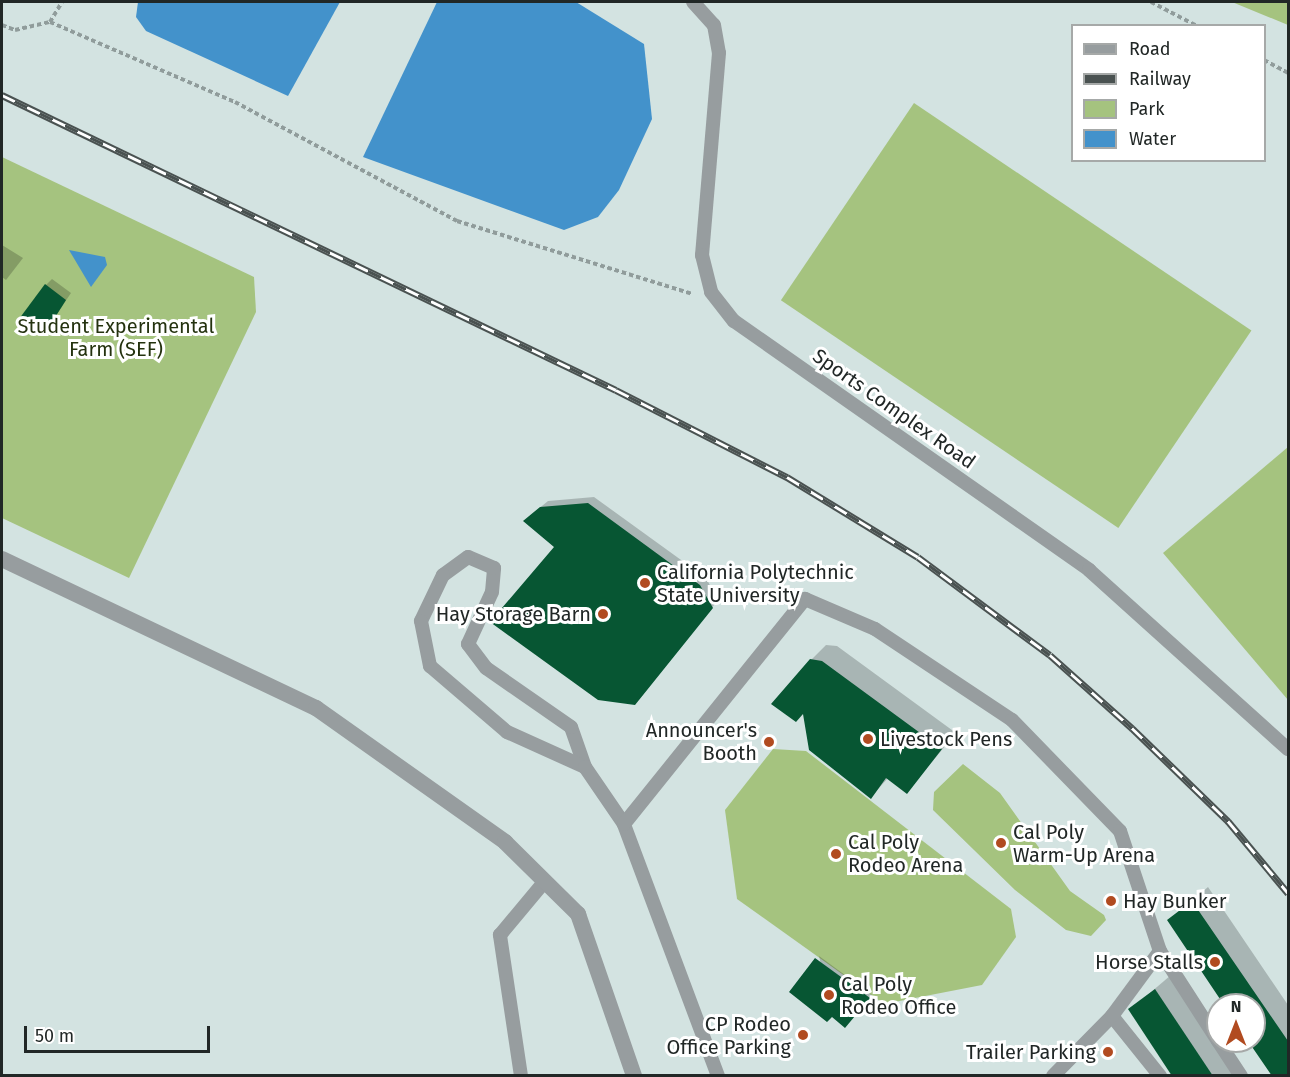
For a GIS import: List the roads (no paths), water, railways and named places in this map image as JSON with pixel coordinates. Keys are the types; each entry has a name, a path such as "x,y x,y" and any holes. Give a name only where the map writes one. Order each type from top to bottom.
{"street":[{"path":"2,560 316,708 506,842 578,914 634,1076"}],"lane":[{"name":"Sports Complex Road","path":"693,2 714,25 719,53 702,255 711,292 734,321 1089,570 1288,748"},
{"path":"585,767 507,732 430,666 421,621 443,575 468,558 494,568 492,592 468,644 486,668 571,727 585,767 624,824 718,1076"},
{"path":"624,824 805,599 875,629 1012,720 1120,831 1160,951 1206,1022"},
{"path":"521,1076 500,935 545,881"},
{"path":"1053,1076 1112,1016 1160,951"},
{"path":"1112,1016 1160,1076"},
{"path":"1226,1053 1241,1076"}],"water":[{"path":"138,2 340,2 288,96 146,31 136,17"},
{"path":"437,2 576,2 644,44 652,119 619,190 598,217 564,230 363,157"},
{"path":"69,250 105,257 107,265 91,287"}],"railway":[{"path":"2,95 616,390 787,477 918,557 1050,655 1132,728 1228,821 1288,893"}],"place":[{"name":"California Polytechnic State University","path":"645,583"},
{"name":"Hay Storage Barn","path":"603,614"},
{"name":"Livestock Pens","path":"868,739"},
{"name":"Announcer's Booth","path":"769,742"},
{"name":"Cal Poly Warm-Up Arena","path":"1001,843"},
{"name":"Cal Poly Rodeo Arena","path":"836,854"},
{"name":"Hay Bunker","path":"1111,901"},
{"name":"Horse Stalls","path":"1215,962"},
{"name":"Cal Poly Rodeo Office","path":"829,995"},
{"name":"CP Rodeo Office Parking","path":"803,1035"},
{"name":"Trailer Parking","path":"1108,1052"}],"park label":[{"name":"Student Experimental Farm (SEF)","path":"116,338"}]}
